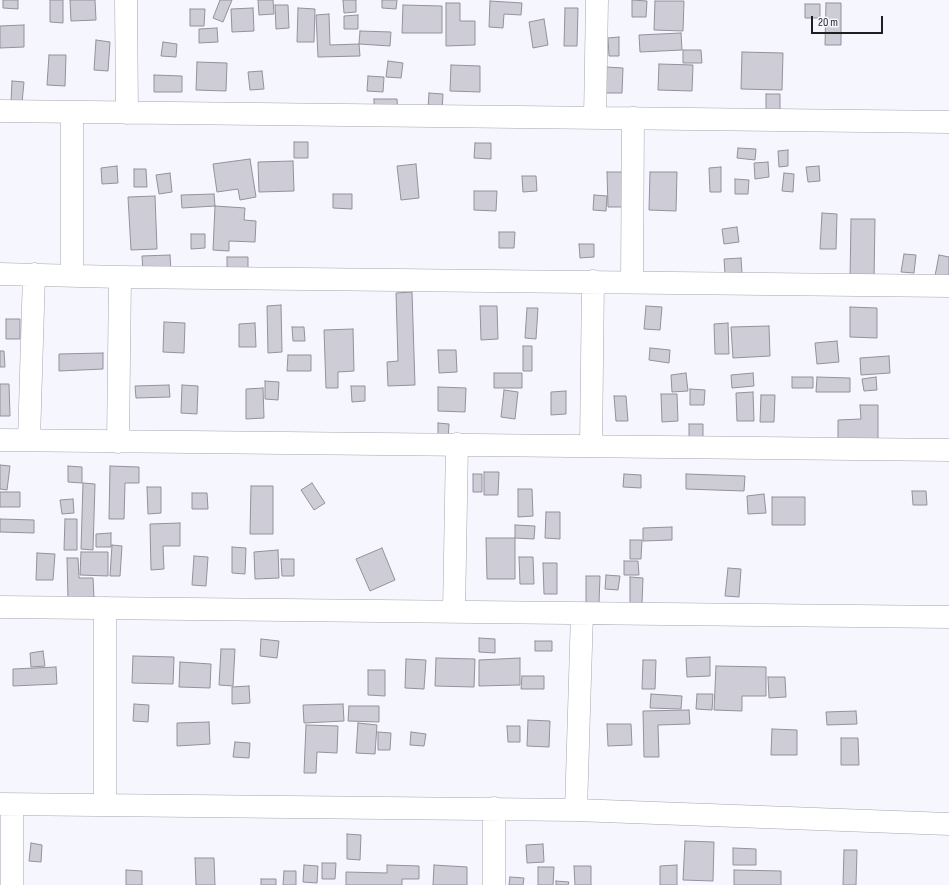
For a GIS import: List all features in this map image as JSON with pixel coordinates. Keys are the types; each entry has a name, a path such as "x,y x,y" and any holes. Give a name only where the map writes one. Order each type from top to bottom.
{"street":[{"path":"126,0 127,113"},
{"path":"595,118 597,0"},
{"path":"0,111 949,122"},
{"path":"72,112 72,275"},
{"path":"632,282 633,118"},
{"path":"0,274 120,277 949,286"},
{"path":"29,440 34,274"},
{"path":"118,442 120,277"},
{"path":"591,446 592,281"},
{"path":"0,440 949,450"},
{"path":"454,612 457,444"},
{"path":"0,607 949,617"},
{"path":"105,608 105,805"},
{"path":"576,810 582,613"},
{"path":"12,885 6,804 494,808 949,824"},
{"path":"494,808 494,885"}],"building":[{"path":"3,0 18,0 18,9 3,8"},
{"path":"50,0 63,0 63,23 50,22"},
{"path":"70,0 95,0 96,20 71,21"},
{"path":"220,0 232,0 223,22 213,18"},
{"path":"258,0 273,0 274,14 259,15"},
{"path":"343,0 356,0 356,12 344,13"},
{"path":"382,0 397,0 396,9 382,8"},
{"path":"632,0 647,1 646,17 632,17"},
{"path":"490,1 522,3 521,15 504,14 503,28 489,27"},
{"path":"655,1 684,1 683,31 654,30"},
{"path":"446,3 460,3 460,21 475,21 475,45 446,46"},
{"path":"826,3 841,3 841,45 825,45"},
{"path":"805,4 820,4 820,18 805,18"},
{"path":"275,5 288,5 289,28 276,29"},
{"path":"403,5 442,6 442,33 402,33"},
{"path":"253,8 254,31 232,32 231,9"},
{"path":"298,8 315,9 314,42 297,42"},
{"path":"565,8 578,8 577,46 564,46"},
{"path":"190,9 205,9 204,26 190,26"},
{"path":"329,14 330,45 359,44 360,56 318,57 316,15"},
{"path":"358,15 358,29 344,29 344,16"},
{"path":"544,19 548,45 533,48 529,22"},
{"path":"24,25 24,47 0,48 0,26"},
{"path":"217,28 218,42 199,43 199,29"},
{"path":"360,31 391,32 390,46 359,44"},
{"path":"681,33 682,50 640,52 639,35"},
{"path":"619,37 619,56 609,56 608,38"},
{"path":"96,40 110,42 108,71 94,70"},
{"path":"163,42 177,44 176,57 161,56"},
{"path":"683,50 701,50 702,63 683,63"},
{"path":"742,52 783,53 782,90 741,89"},
{"path":"49,55 66,55 65,86 47,85"},
{"path":"388,61 403,63 401,78 386,77"},
{"path":"197,62 227,63 226,91 196,90"},
{"path":"659,64 693,65 692,91 658,90"},
{"path":"451,65 480,66 480,92 450,91"},
{"path":"606,67 623,68 622,93 606,93"},
{"path":"262,71 264,89 250,90 248,72"},
{"path":"154,75 182,76 182,92 154,92"},
{"path":"368,76 384,77 383,92 367,91"},
{"path":"12,81 24,82 22,103 11,102"},
{"path":"429,93 443,94 442,110 428,109"},
{"path":"766,94 780,94 780,113 766,113"},
{"path":"374,99 397,99 398,114 374,114"},
{"path":"294,142 308,142 308,158 294,158"},
{"path":"475,143 491,143 491,159 474,158"},
{"path":"738,148 756,149 755,160 737,158"},
{"path":"788,150 788,166 779,167 778,151"},
{"path":"250,159 256,197 240,200 238,189 217,192 213,164"},
{"path":"293,161 294,191 259,192 258,162"},
{"path":"768,162 769,177 755,179 754,163"},
{"path":"416,164 419,198 401,200 397,166"},
{"path":"117,166 118,183 102,184 101,168"},
{"path":"819,166 820,181 808,182 806,167"},
{"path":"721,167 721,192 710,192 709,168"},
{"path":"134,169 146,169 147,187 134,187"},
{"path":"607,172 639,172 640,207 608,207"},
{"path":"650,172 677,172 676,211 649,210"},
{"path":"170,173 172,192 159,194 156,175"},
{"path":"784,173 794,174 793,192 782,191"},
{"path":"522,176 536,176 537,191 523,192"},
{"path":"735,179 749,180 748,194 735,194"},
{"path":"474,191 497,191 496,211 474,210"},
{"path":"214,194 215,206 182,208 181,195"},
{"path":"333,194 352,194 352,209 333,208"},
{"path":"594,195 607,196 606,211 593,210"},
{"path":"155,196 157,249 131,250 128,197"},
{"path":"215,206 245,208 244,220 256,221 255,242 229,241 229,251 213,250"},
{"path":"822,213 837,214 836,249 820,249"},
{"path":"851,219 875,219 874,281 850,281"},
{"path":"737,227 739,242 724,244 722,229"},
{"path":"499,232 515,232 514,248 499,248"},
{"path":"191,234 205,234 205,248 191,249"},
{"path":"579,244 594,244 594,257 580,258"},
{"path":"904,254 916,255 914,273 901,272"},
{"path":"170,255 171,271 143,272 142,256"},
{"path":"939,255 949,257 949,278 935,276"},
{"path":"227,257 248,257 248,272 227,272"},
{"path":"741,258 742,273 725,274 724,259"},
{"path":"412,292 415,385 388,386 387,362 398,361 396,293"},
{"path":"281,305 282,352 268,353 267,306"},
{"path":"480,306 497,306 498,339 481,340"},
{"path":"646,306 662,307 660,330 644,329"},
{"path":"850,307 877,308 877,338 850,337"},
{"path":"527,308 538,308 536,339 525,338"},
{"path":"6,319 20,319 20,339 6,339"},
{"path":"164,322 185,323 184,353 163,352"},
{"path":"255,323 256,347 239,347 239,324"},
{"path":"728,323 729,354 715,354 714,324"},
{"path":"769,326 770,356 733,358 731,327"},
{"path":"292,327 304,327 305,341 293,341"},
{"path":"353,329 354,371 338,372 338,388 326,388 324,330"},
{"path":"837,341 839,362 817,364 815,343"},
{"path":"523,346 532,346 532,371 523,371"},
{"path":"650,348 670,350 669,363 649,360"},
{"path":"438,350 456,350 457,372 439,373"},
{"path":"0,351 4,351 5,367 0,367"},
{"path":"103,353 103,369 59,371 59,354"},
{"path":"288,355 311,355 311,371 287,371"},
{"path":"889,356 890,373 861,375 860,358"},
{"path":"494,373 522,373 522,388 494,388"},
{"path":"686,373 688,391 672,392 671,375"},
{"path":"753,373 754,386 732,388 731,375"},
{"path":"792,377 813,377 813,388 792,388"},
{"path":"817,377 850,378 850,392 816,392"},
{"path":"876,377 877,390 864,391 862,379"},
{"path":"265,381 279,382 278,400 265,399"},
{"path":"0,384 9,384 10,416 0,416"},
{"path":"169,385 170,397 136,398 135,386"},
{"path":"182,385 198,386 197,414 181,413"},
{"path":"351,386 365,386 365,401 352,402"},
{"path":"438,387 466,388 465,412 438,411"},
{"path":"263,388 264,418 246,419 246,389"},
{"path":"690,389 705,390 704,405 690,405"},
{"path":"504,390 518,392 515,419 501,417"},
{"path":"566,391 566,414 551,415 551,392"},
{"path":"753,392 754,421 737,421 736,393"},
{"path":"661,394 677,394 678,421 662,422"},
{"path":"761,395 775,395 774,422 760,422"},
{"path":"614,396 626,396 628,421 616,421"},
{"path":"860,405 878,405 878,446 838,446 838,420 861,419"},
{"path":"438,423 449,424 448,441 438,440"},
{"path":"689,424 703,424 703,440 689,440"},
{"path":"0,465 10,466 7,490 0,489"},
{"path":"68,466 82,467 82,483 68,482"},
{"path":"110,466 139,467 139,483 125,483 124,519 109,519"},
{"path":"484,472 499,472 498,495 484,495"},
{"path":"473,474 482,474 482,492 473,492"},
{"path":"624,474 641,475 641,488 623,487"},
{"path":"686,474 745,476 744,491 686,489"},
{"path":"83,483 95,484 93,550 81,549"},
{"path":"312,483 325,503 314,510 301,490"},
{"path":"251,486 273,486 273,534 250,534"},
{"path":"147,487 161,487 161,513 148,514"},
{"path":"518,489 532,489 533,516 518,517"},
{"path":"912,491 926,491 927,505 913,505"},
{"path":"0,492 20,492 20,507 0,507"},
{"path":"192,493 207,493 208,509 192,509"},
{"path":"764,494 766,513 748,514 747,496"},
{"path":"772,497 805,497 805,525 772,525"},
{"path":"73,499 74,513 62,514 60,500"},
{"path":"546,512 560,512 560,539 545,538"},
{"path":"0,519 34,520 34,533 0,532"},
{"path":"65,519 77,519 77,550 64,550"},
{"path":"180,523 180,546 163,546 164,569 151,570 150,524"},
{"path":"515,525 535,526 534,539 515,538"},
{"path":"672,527 672,540 643,541 643,528"},
{"path":"111,533 111,547 96,547 96,534"},
{"path":"486,538 515,538 515,579 487,579"},
{"path":"630,540 642,540 641,559 630,559"},
{"path":"112,545 122,546 120,576 110,576"},
{"path":"232,547 246,548 245,574 232,573"},
{"path":"382,548 395,580 370,591 356,559"},
{"path":"278,550 279,578 255,579 254,552"},
{"path":"81,552 108,552 108,576 80,575"},
{"path":"37,553 55,554 53,580 36,580"},
{"path":"194,556 208,557 206,586 192,585"},
{"path":"519,557 533,557 534,584 520,584"},
{"path":"67,558 78,558 79,578 93,578 94,598 68,599"},
{"path":"281,559 294,559 294,576 282,576"},
{"path":"624,561 638,561 639,575 624,575"},
{"path":"543,563 557,563 557,594 544,594"},
{"path":"728,568 741,569 739,597 725,596"},
{"path":"606,575 620,576 618,590 605,589"},
{"path":"586,576 600,576 599,603 586,603"},
{"path":"630,577 643,578 642,603 630,603"},
{"path":"479,638 495,639 495,653 479,652"},
{"path":"261,639 279,641 277,658 260,656"},
{"path":"535,641 552,641 552,651 535,651"},
{"path":"221,649 235,649 233,686 219,685"},
{"path":"43,651 45,666 31,667 30,653"},
{"path":"133,656 174,657 173,684 132,683"},
{"path":"710,657 710,676 687,677 686,658"},
{"path":"436,658 475,659 474,687 435,686"},
{"path":"520,658 520,685 479,686 479,660"},
{"path":"406,659 426,660 424,689 405,688"},
{"path":"643,660 656,660 655,689 642,689"},
{"path":"180,662 211,664 210,688 179,687"},
{"path":"716,666 766,667 766,696 742,696 742,711 714,710"},
{"path":"56,667 57,684 13,686 13,669"},
{"path":"368,670 385,670 385,696 368,695"},
{"path":"522,676 544,676 544,689 521,689"},
{"path":"768,677 785,677 786,697 769,698"},
{"path":"249,686 250,703 232,704 232,687"},
{"path":"651,694 682,696 681,709 650,708"},
{"path":"697,694 713,694 712,710 696,709"},
{"path":"134,704 149,705 148,722 133,721"},
{"path":"343,704 344,721 304,723 303,705"},
{"path":"349,706 379,706 379,722 348,721"},
{"path":"689,710 690,724 658,725 659,757 644,757 643,711"},
{"path":"856,711 857,724 827,725 826,712"},
{"path":"528,720 550,721 549,747 527,746"},
{"path":"209,722 210,744 177,746 177,723"},
{"path":"358,723 377,725 375,754 356,753"},
{"path":"607,724 631,724 632,745 608,746"},
{"path":"306,725 338,726 337,753 317,752 316,773 304,773"},
{"path":"507,726 520,726 520,742 508,742"},
{"path":"772,729 797,730 797,755 771,755"},
{"path":"378,732 391,733 390,750 378,750"},
{"path":"411,732 426,734 424,746 410,745"},
{"path":"841,738 858,738 859,765 841,765"},
{"path":"235,742 250,743 249,758 233,757"},
{"path":"347,834 361,835 360,860 347,859"},
{"path":"685,841 714,842 713,881 683,880"},
{"path":"31,843 42,845 41,862 29,861"},
{"path":"543,844 544,862 527,863 526,845"},
{"path":"733,848 756,849 756,865 733,865"},
{"path":"844,850 857,850 856,885 843,885"},
{"path":"195,858 214,858 215,885 196,885"},
{"path":"322,863 336,863 335,879 322,879"},
{"path":"304,865 318,866 317,883 303,882"},
{"path":"387,865 419,866 419,879 402,879 402,885 346,885 346,872 387,873"},
{"path":"434,865 467,867 467,885 433,885"},
{"path":"677,865 677,885 660,885 660,866"},
{"path":"574,866 591,866 591,885 575,885"},
{"path":"538,867 554,867 553,885 538,885"},
{"path":"126,870 142,871 142,885 126,885"},
{"path":"734,870 781,871 781,885 734,885"},
{"path":"284,871 296,871 296,885 283,885"},
{"path":"510,877 524,878 523,885 509,885"},
{"path":"261,879 276,879 276,885 261,885"},
{"path":"556,881 569,882 568,885 556,885"}]}
